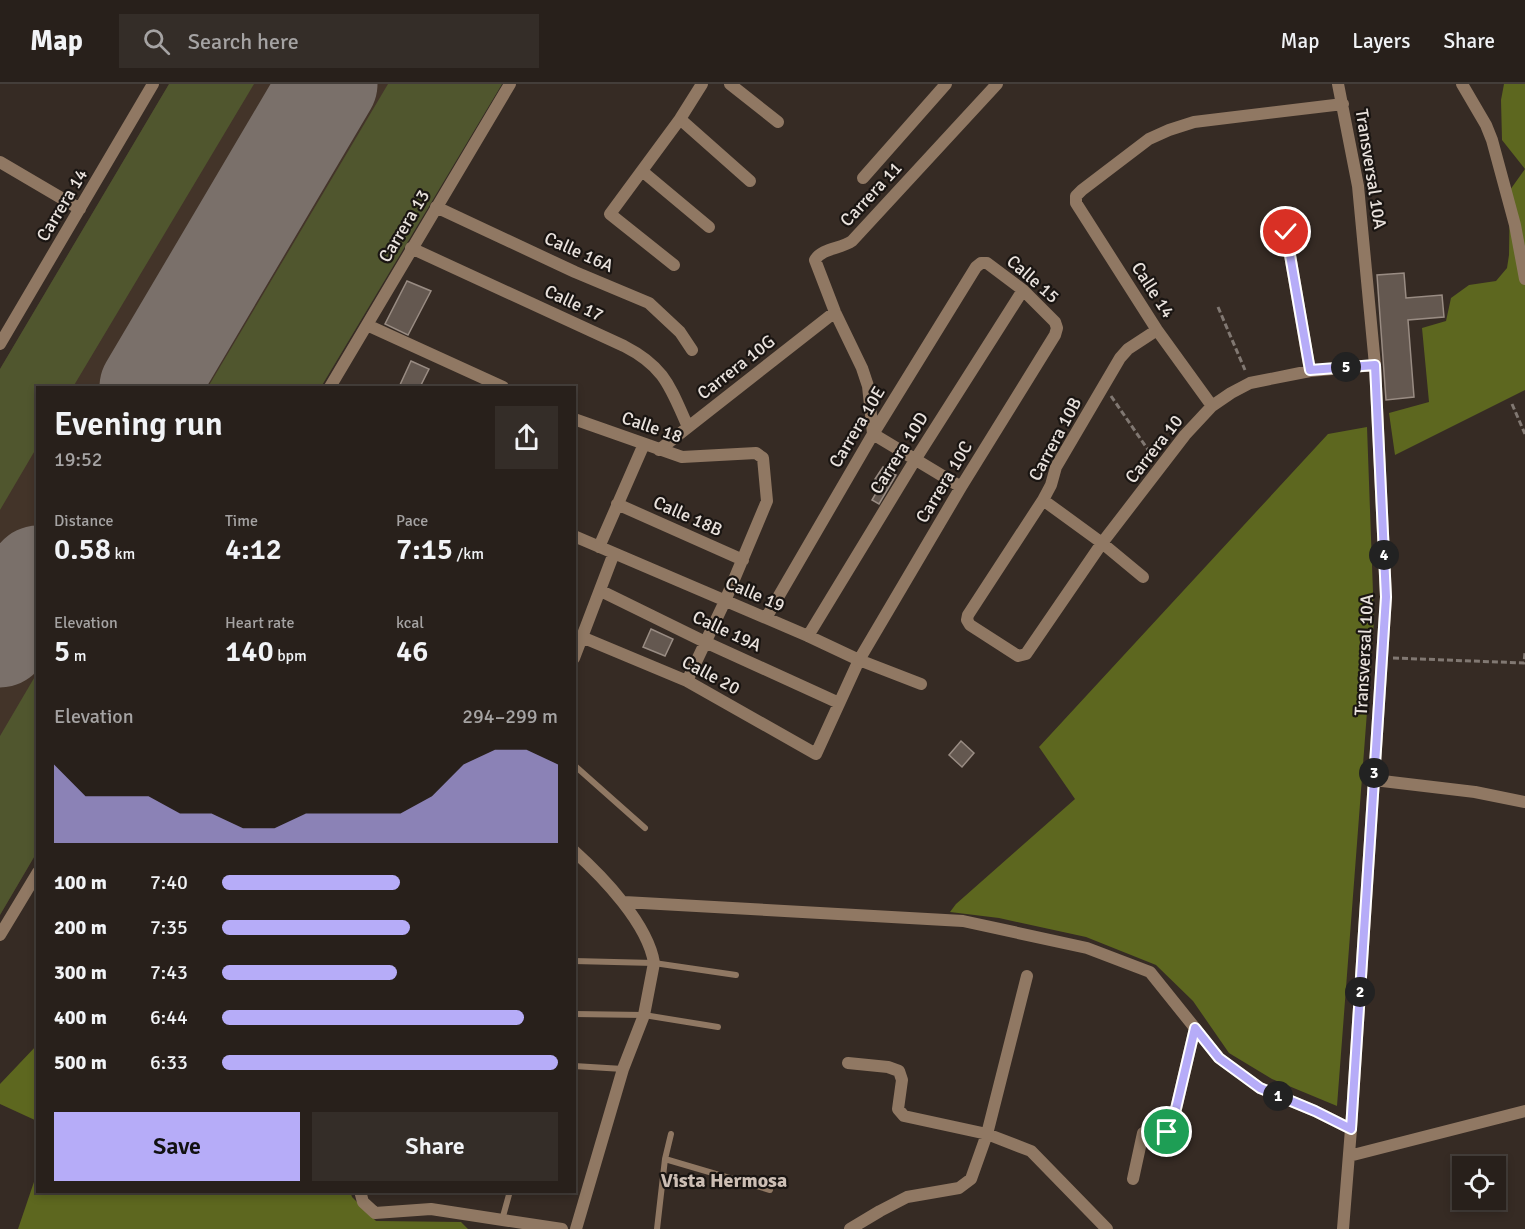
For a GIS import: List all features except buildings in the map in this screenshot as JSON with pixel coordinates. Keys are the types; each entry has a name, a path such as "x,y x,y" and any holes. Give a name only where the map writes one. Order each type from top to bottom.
{"street":[{"name":"Carrera 14","path":"0,344 4,330 80,209 153,84"},
{"name":"Carrera 13","path":"331,386 510,84"},
{"path":"674,265 610,214 680,119 702,84"},
{"path":"730,84 778,122"},
{"path":"863,178 946,84"},
{"name":"Carrera 11","path":"873,434 868,386 816,266 817,257 820,253 852,242 998,84"},
{"name":"Transversal 10A","path":"1338,84 1358,186 1375,365 1386,597 1343,1229"},
{"path":"1462,84 1486,125 1492,141 1517,234 1525,279"},
{"name":"Calle 14","path":"1212,406 1157,330 1077,203 1076,196 1149,140 1186,124 1343,104"},
{"path":"680,119 750,181"},
{"path":"0,162 80,209"},
{"path":"642,171 709,227"},
{"name":"Calle 16A","path":"436,207 575,272 649,303 680,332 692,350"},
{"path":"1286,232 1310,370"},
{"name":"Calle 17","path":"411,248 624,346 649,361 662,374 688,427"},
{"name":"Carrera 10E","path":"766,618 873,434 976,267 981,263 987,263"},
{"name":"Calle 15","path":"987,263 1023,290 1055,322"},
{"name":"Carrera 10D","path":"808,636 915,460 1023,290"},
{"name":"Carrera 10G","path":"659,450 835,312"},
{"name":"Carrera 10C","path":"816,754 858,660 1055,335 1057,328 1055,322"},
{"path":"367,325 500,386"},
{"name":"Carrera 10B","path":"1143,577 1102,543 1043,500 1051,485 1056,467 1120,358 1128,349 1157,330"},
{"name":"Carrera 10","path":"1043,500 968,615 967,620 969,625 1018,656 1026,654 1102,543 1185,435 1212,406 1250,383 1310,370 1375,365"},
{"name":"Calle 18","path":"576,420 682,457 756,453 764,458 767,501 743,560"},
{"path":"873,434 961,487"},
{"path":"599,547 644,444"},
{"name":"Calle 18B","path":"617,504 743,560"},
{"name":"Calle 19","path":"576,537 808,636 858,660 921,684"},
{"path":"576,654 584,638 614,553"},
{"path":"687,681 743,560"},
{"name":"Calle 19A","path":"600,591 839,703"},
{"name":"Calle 20","path":"584,638 687,681 816,754"},
{"path":"1374,780 1475,792 1525,802"},
{"path":"576,1229 623,1069 644,1015 654,963 653,955 642,932 624,902 577,856"},
{"path":"0,935 36,875"},
{"path":"624,902 963,921 1087,948 1150,972 1219,1058 1260,1088 1351,1129"},
{"path":"850,1229 880,1210 907,1197 959,1188 966,1184 974,1172 987,1134 1027,976"},
{"path":"1133,1179 1143,1133 1149,1128 1167,1132 1171,1130 1195,1028"},
{"path":"848,1063 888,1067 899,1071 902,1080 898,1109 904,1116 987,1134 1031,1152 1107,1229"},
{"path":"1349,1155 1525,1111"},
{"path":"361,1193 363,1202 375,1213 431,1209 562,1229"}],"lane":[{"path":"576,767 645,828"},
{"path":"576,961 654,963 736,975"},
{"path":"576,1014 644,1015 718,1027"},
{"path":"576,1066 623,1069"},
{"path":"657,1229 670,1134"},
{"path":"665,1160 770,1190"},
{"path":"501,1220 509,1193"}],"path":[{"path":"1218,307 1250,383"},
{"path":"1104,387 1161,469"},
{"path":"1512,404 1525,434"},
{"path":"1383,658 1524,663 1525,652"}],"shaded area":[{"path":"169,84 502,84 322,386 36,386 36,854 0,915 0,369"}],"green space":[{"path":"169,84 254,84 74,386 36,386 36,449 0,510 0,369"},
{"path":"388,84 502,84 322,386 209,386"},
{"path":"1504,84 1525,84 1525,169 1502,140 1501,100"},
{"path":"1525,169 1525,390 1395,455 1389,413 1429,402 1422,328 1446,321 1451,298 1469,285 1496,281 1507,268 1510,190"},
{"path":"1367,427 1374,620 1337,1106 1272,1079 1229,1053 1193,1001 1156,965 1086,937 999,918 950,912 956,904 1075,799 1039,747 1328,434"},
{"path":"36,675 36,854 0,915 0,736"},
{"path":"36,1046 36,1121 0,1104 0,1084"},
{"path":"36,1176 36,1193 351,1193 376,1221 461,1222 468,1229 18,1229"}],"runway":[{"path":"150,386 328,84"},
{"path":"0,638 36,578"}],"district":[{"name":"Vista Hermosa","path":"724,1180"}],"route":[{"path":"1167,1132 1171,1130 1195,1028 1219,1058 1260,1088 1351,1129 1386,597 1375,365 1310,370 1286,232"}]}
